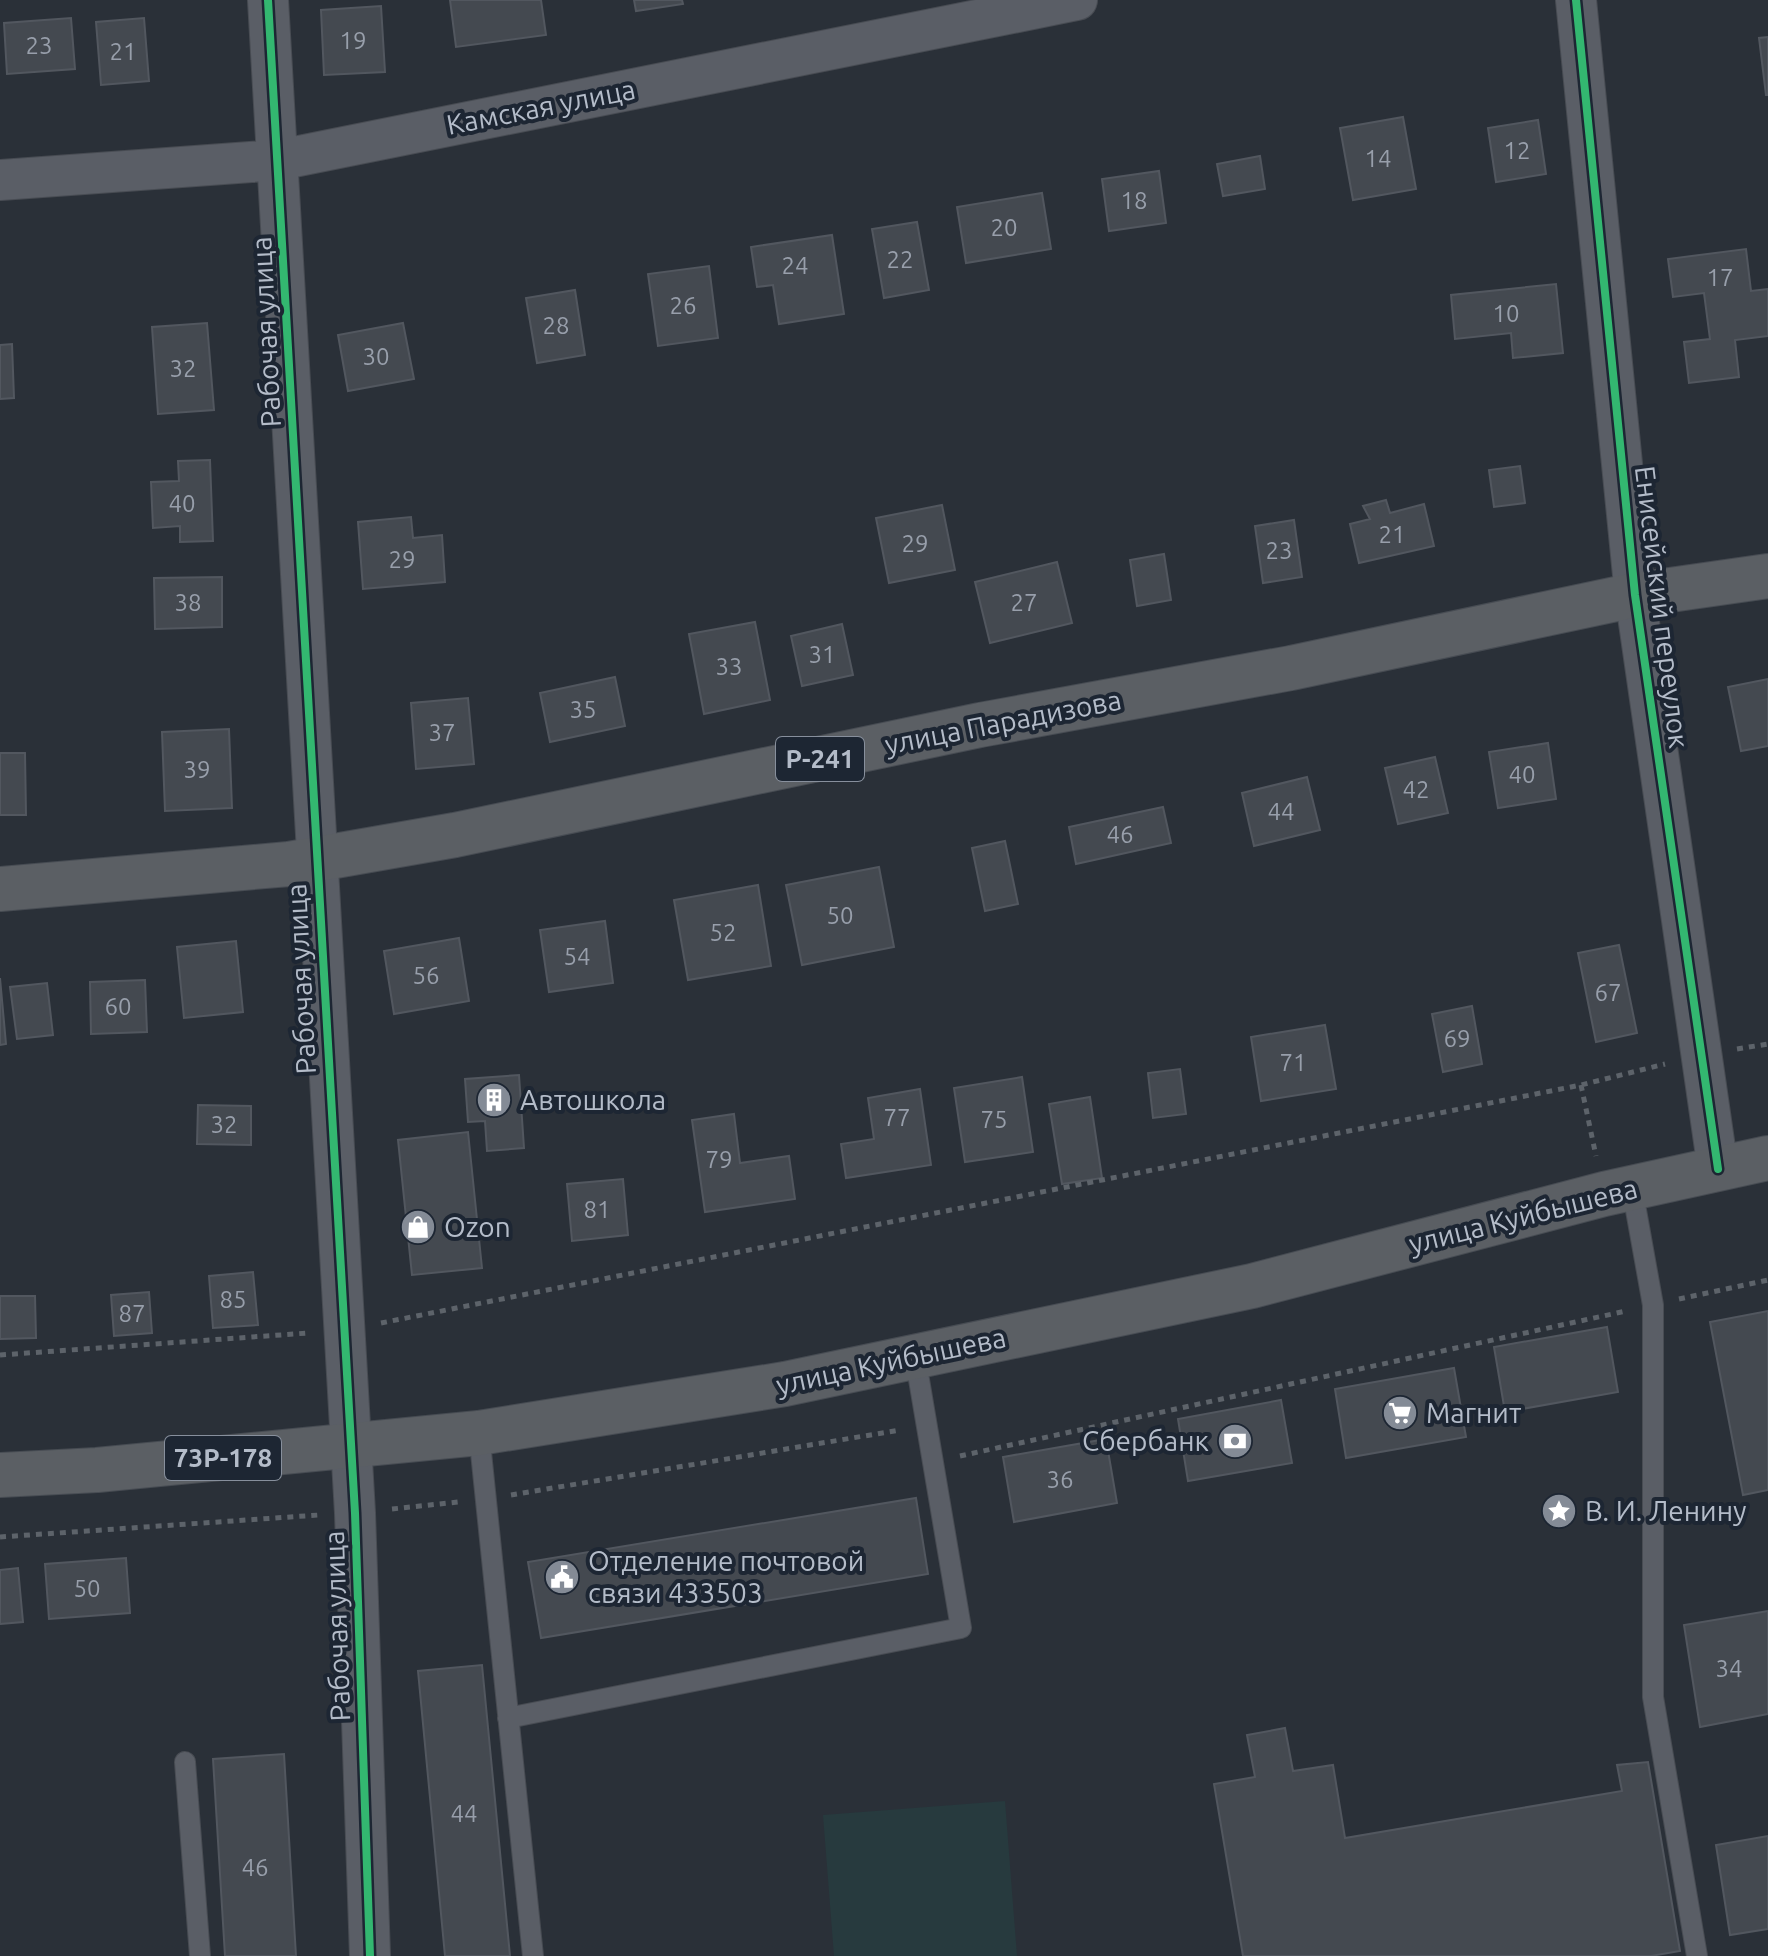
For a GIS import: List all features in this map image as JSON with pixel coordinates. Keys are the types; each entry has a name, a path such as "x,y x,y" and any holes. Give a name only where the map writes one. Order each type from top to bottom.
{"highway":[{"name":"улица Парадизова","path":"0,889 82,884 316,859 455,835 980,725 1291,668 1635,595 1768,576"},
{"name":"улица Куйбышева","path":"0,1475 97,1470 479,1433 785,1384 1252,1286 1632,1188 1768,1158"}],"street":[{"name":"Рабочая улица","path":"268,0 355,1513 370,1956"},
{"name":"Камская улица","path":"0,180 279,160 1077,0"},
{"name":"Енисейский переулок","path":"1576,0 1635,595 1718,1169"}],"lane":[{"path":"1632,1188 1653,1305 1653,1697 1697,1956"},
{"path":"508,1718 961,1628 915,1356"},
{"path":"479,1433 533,1956"},
{"path":"185,1762 200,1956"}],"path":[{"path":"0,1355 343,1331 1581,1085 1702,1054 1768,1044"},
{"path":"1581,1085 1597,1161"},
{"path":"935,1461 1768,1280"}],"green space":[{"path":"1005,1801 1017,1956 834,1956 823,1815"}],"building":[{"path":"450,0 541,0 546,35 456,47"},
{"path":"634,0 682,0 683,4 636,11"},
{"path":"381,6 385,72 324,75 321,10"},
{"path":"71,18 75,69 7,74 4,23"},
{"path":"144,18 149,81 101,85 96,22"},
{"path":"1768,37 1768,95 1766,95 1759,38"},
{"path":"1403,117 1416,189 1353,200 1340,128"},
{"path":"1538,120 1546,174 1496,182 1488,128"},
{"path":"1260,156 1265,189 1223,196 1217,164"},
{"path":"1159,171 1166,223 1109,231 1102,179"},
{"path":"1042,193 1051,249 966,263 957,207"},
{"path":"917,222 929,290 884,298 872,229"},
{"path":"832,235 844,314 779,324 773,285 757,287 751,247"},
{"path":"1746,249 1751,291 1768,289 1768,336 1735,340 1739,377 1689,383 1684,342 1710,339 1704,293 1673,297 1668,259"},
{"path":"709,266 718,338 658,346 648,274"},
{"path":"1556,284 1563,353 1513,358 1511,333 1455,339 1451,295"},
{"path":"575,290 585,355 537,363 526,298"},
{"path":"207,323 214,410 158,414 152,327"},
{"path":"403,323 414,379 348,391 338,335"},
{"path":"12,344 14,398 0,399 0,345"},
{"path":"210,460 213,541 180,542 180,526 153,528 151,482 179,481 178,461"},
{"path":"1520,466 1525,503 1494,507 1489,470"},
{"path":"1386,500 1390,513 1424,504 1434,546 1359,563 1350,524 1370,519 1363,506"},
{"path":"942,505 955,570 889,583 876,518"},
{"path":"411,517 413,538 442,535 445,582 363,589 358,522"},
{"path":"1294,520 1302,577 1263,583 1255,526"},
{"path":"1164,554 1171,600 1137,606 1130,560"},
{"path":"1057,562 1072,623 990,643 975,582"},
{"path":"222,577 222,627 155,629 154,578"},
{"path":"755,622 770,700 704,714 689,634"},
{"path":"842,624 853,675 802,686 791,636"},
{"path":"615,677 625,726 550,742 540,693"},
{"path":"1768,679 1768,746 1741,751 1728,687"},
{"path":"468,698 474,764 416,769 411,703"},
{"path":"229,729 232,808 165,811 162,732"},
{"path":"1548,743 1556,799 1498,808 1489,752"},
{"path":"0,753 25,753 26,815 0,815"},
{"path":"1435,757 1448,813 1398,824 1385,768"},
{"path":"1307,777 1320,830 1254,846 1242,793"},
{"path":"1163,807 1171,843 1076,864 1069,827"},
{"path":"1005,841 1018,904 985,911 972,848"},
{"path":"879,867 894,947 802,965 786,885"},
{"path":"758,885 771,966 688,980 674,900"},
{"path":"605,921 613,983 549,992 540,930"},
{"path":"459,938 469,1001 394,1014 384,951"},
{"path":"236,941 243,1012 184,1018 177,947"},
{"path":"1619,945 1637,1033 1596,1042 1578,953"},
{"path":"0,978 6,1044 0,1045"},
{"path":"145,980 147,1032 91,1034 90,982"},
{"path":"47,983 53,1035 17,1039 10,987"},
{"path":"1472,1006 1482,1064 1443,1072 1432,1014"},
{"path":"1325,1025 1336,1089 1261,1101 1251,1037"},
{"path":"1180,1069 1186,1114 1153,1118 1148,1073"},
{"name":"Автошкола","path":"519,1075 524,1148 487,1151 485,1121 468,1122 465,1079"},
{"path":"1022,1077 1033,1152 965,1162 954,1088"},
{"path":"920,1089 931,1165 846,1178 841,1144 874,1139 868,1098"},
{"path":"1090,1097 1102,1178 1062,1184 1049,1104"},
{"path":"198,1105 251,1106 251,1145 197,1144"},
{"path":"734,1114 740,1163 789,1156 795,1199 705,1212 692,1120"},
{"path":"468,1132 482,1268 412,1275 398,1140"},
{"path":"623,1179 628,1235 572,1241 567,1184"},
{"path":"253,1272 258,1325 213,1328 209,1276"},
{"path":"149,1292 152,1333 114,1336 111,1295"},
{"path":"0,1296 35,1296 36,1338 0,1339"},
{"path":"1768,1311 1768,1490 1743,1495 1710,1322"},
{"path":"1607,1327 1618,1392 1505,1412 1494,1347"},
{"name":"Магнит","path":"1454,1368 1466,1437 1346,1458 1335,1389"},
{"name":"Сбербанк","path":"1281,1400 1292,1463 1188,1481 1178,1419"},
{"path":"1106,1439 1117,1503 1014,1522 1003,1457"},
{"path":"916,1498 928,1574 541,1638 528,1562"},
{"path":"126,1558 130,1613 49,1619 45,1564"},
{"path":"18,1568 23,1622 0,1624 0,1570"},
{"path":"1768,1611 1768,1714 1700,1727 1684,1625"},
{"path":"482,1665 510,1956 445,1956 418,1671"},
{"path":"1285,1728 1293,1771 1333,1765 1345,1838 1622,1791 1617,1765 1648,1762 1680,1951 1651,1956 1243,1956 1214,1784 1255,1777 1247,1735"},
{"path":"284,1754 296,1956 225,1956 213,1759"},
{"path":"1768,1836 1768,1929 1730,1935 1716,1845"}],"cycle path":[{"path":"268,0 355,1513 370,1956"},
{"path":"1576,0 1635,595 1718,1169"}],"place":[{"name":"Автошкола","path":"494,1100"},
{"name":"Ozon","path":"418,1227"},
{"name":"Магнит","path":"1400,1413"},
{"name":"Сбербанк","path":"1235,1441"},
{"name":"В. И. Ленину","path":"1559,1511"},
{"name":"Отделение почтовой связи 433503","path":"562,1577"}]}
